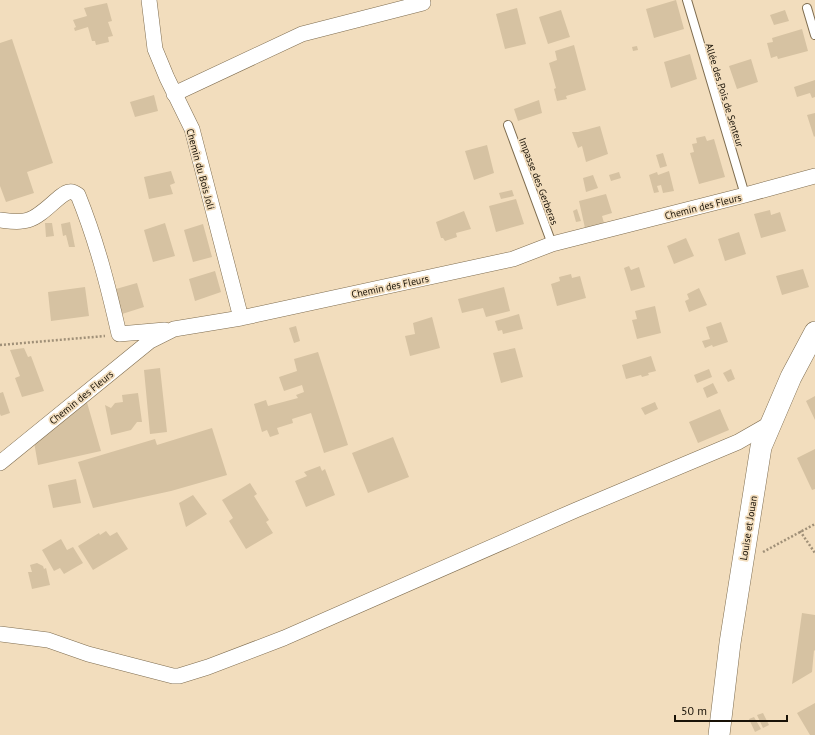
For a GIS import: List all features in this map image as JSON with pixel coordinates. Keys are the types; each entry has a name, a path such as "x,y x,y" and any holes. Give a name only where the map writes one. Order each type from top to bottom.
{"main road":[{"name":"Louise et Jouan","path":"719,735 730,643 761,447 791,377 815,332"}],"street":[{"name":"Chemin du Bois Joli","path":"149,0 155,49 174,94 192,129 241,318"},
{"path":"174,94 302,34 423,3"},
{"name":"Chemin des Fleurs","path":"0,462 150,341 174,329 241,318 513,259 552,244 815,176"},
{"path":"0,220 13,222 28,220 43,213 65,194 70,192 78,195 90,224 103,266 119,334 174,329"},
{"path":"0,634 48,640 88,654 179,676 208,667 284,638 584,507 738,442 771,423"}],"lane":[{"name":"Allée des Pois de Senteur","path":"687,0 745,195"},
{"path":"807,8 815,35"},
{"name":"Impasse des Gerberas","path":"508,125 552,244"}],"path":[{"path":"0,345 119,334"},
{"path":"743,563 815,524"},
{"path":"800,531 815,553"}],"building":[{"path":"676,0 684,29 654,38 646,9"},
{"path":"107,3 112,21 108,22 113,36 108,37 109,42 96,45 95,41 92,41 88,27 75,31 74,28 76,27 73,20 87,16 84,8"},
{"path":"517,8 526,44 505,49 496,14"},
{"path":"561,10 570,37 548,44 539,17"},
{"path":"785,10 789,21 774,25 770,15"},
{"path":"802,29 808,51 778,59 777,56 771,58 767,43 773,42 772,38"},
{"path":"12,39 53,163 27,172 34,193 6,202 0,186 0,43"},
{"path":"574,45 586,90 566,96 567,99 557,101 554,89 556,88 549,63 557,60 555,51"},
{"path":"637,46 638,50 633,51 632,47"},
{"path":"690,54 697,79 671,88 664,62"},
{"path":"751,59 758,82 737,89 729,66"},
{"path":"815,80 815,97 812,98 810,93 797,97 794,87"},
{"path":"154,95 158,111 135,117 130,102"},
{"path":"539,100 542,113 518,121 514,109"},
{"path":"815,113 815,136 814,137 807,115"},
{"path":"600,126 608,154 586,162 582,146 578,148 572,132 578,132"},
{"path":"705,136 707,141 714,139 725,177 699,184 690,153 694,152 692,144 697,143 696,138"},
{"path":"487,145 494,173 474,180 465,151"},
{"path":"663,153 667,166 660,168 656,155"},
{"path":"171,171 175,183 170,185 173,194 149,199 144,177"},
{"path":"669,171 674,191 663,193 661,185 657,186 659,192 654,193 649,175 657,172 658,175"},
{"path":"619,172 621,178 611,181 609,175"},
{"path":"593,175 598,188 586,192 583,178"},
{"path":"512,190 514,196 501,199 499,193"},
{"path":"606,194 612,213 602,216 604,223 585,228 579,201"},
{"path":"516,199 524,224 496,232 489,206"},
{"path":"577,209 581,221 576,222 573,211"},
{"path":"770,210 771,215 780,212 786,231 761,238 754,214"},
{"path":"464,211 471,229 456,233 457,237 445,241 441,238 436,222"},
{"path":"70,222 75,247 69,247 66,235 63,236 61,224"},
{"path":"45,223 52,223 54,236 46,237"},
{"path":"165,223 175,256 153,262 144,230"},
{"path":"203,224 212,257 193,262 184,230"},
{"path":"739,232 746,254 725,261 718,239"},
{"path":"686,238 694,256 674,264 667,246"},
{"path":"629,266 631,270 639,267 645,287 631,291 624,268"},
{"path":"803,269 809,287 782,295 776,276"},
{"path":"215,271 221,292 195,301 189,279"},
{"path":"571,274 572,278 580,276 586,298 557,306 551,284 560,281 559,277"},
{"path":"137,283 144,307 122,314 116,289"},
{"path":"85,287 89,316 51,321 48,292"},
{"path":"504,287 510,311 486,317 483,308 462,313 458,299"},
{"path":"699,288 707,305 689,312 685,301 689,299 687,294"},
{"path":"655,306 661,333 637,339 632,320 637,319 635,311"},
{"path":"519,314 523,329 503,334 502,330 498,331 495,321"},
{"path":"432,317 440,348 410,356 405,336 415,334 413,323"},
{"path":"721,322 728,342 705,348 702,341 710,339 706,327"},
{"path":"296,326 300,341 294,343 289,328"},
{"path":"24,348 28,357 31,356 44,391 22,397 15,378 20,376 10,350"},
{"path":"515,348 523,377 501,383 493,353"},
{"path":"318,352 348,445 324,453 311,413 292,419 293,423 277,428 279,434 270,437 267,430 262,432 254,404 266,400 268,406 298,398 296,395 304,392 302,385 284,391 279,377 297,371 294,359"},
{"path":"651,356 656,371 648,373 649,375 642,377 641,375 626,379 622,365"},
{"path":"160,368 167,432 150,434 144,370"},
{"path":"709,369 712,377 697,383 694,375"},
{"path":"731,369 735,379 728,382 723,373"},
{"path":"713,383 718,393 707,398 703,388"},
{"path":"3,392 10,413 1,416 0,393"},
{"path":"138,393 142,422 137,422 131,430 111,435 105,405 111,408 115,403 123,402 122,395"},
{"path":"815,396 815,420 806,401"},
{"path":"86,399 101,451 38,465 34,442"},
{"path":"655,402 658,409 645,415 641,408"},
{"path":"720,409 729,430 698,443 689,422"},
{"path":"212,428 227,475 171,491 93,508 78,462 155,439 157,445"},
{"path":"393,437 409,477 368,493 352,453"},
{"path":"815,449 815,489 812,490 797,458"},
{"path":"320,466 322,471 325,469 335,495 306,507 295,481 307,476 304,472"},
{"path":"76,479 81,503 53,508 48,485"},
{"path":"250,483 257,494 254,496 269,520 266,522 273,533 246,549 229,521 233,518 222,500"},
{"path":"193,495 207,514 186,527 179,503"},
{"path":"106,531 110,536 117,532 128,549 93,570 78,546 99,533 100,535"},
{"path":"61,539 67,550 73,547 83,563 64,574 60,568 54,571 42,550"},
{"path":"37,563 43,566 44,569 46,568 50,585 32,589 28,572 32,572 30,565"},
{"path":"802,613 815,615 815,651 814,650 812,672 792,684"},
{"path":"815,703 815,735 810,735 797,713"},
{"path":"763,713 769,725 763,728 757,715"},
{"path":"754,717 761,729 755,732 749,719"}]}
